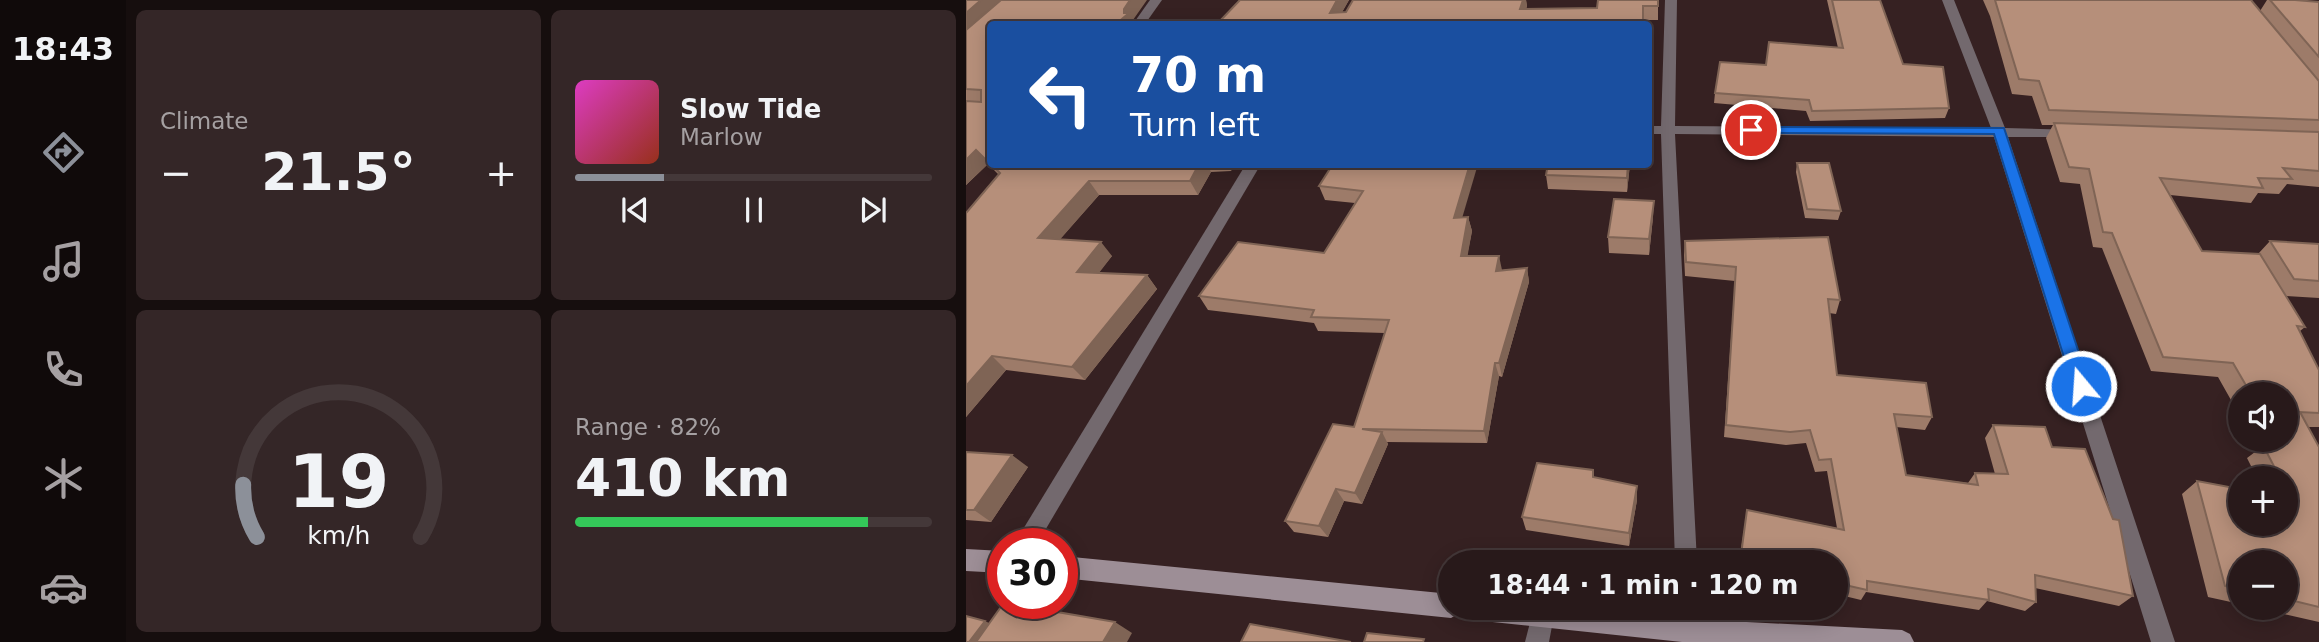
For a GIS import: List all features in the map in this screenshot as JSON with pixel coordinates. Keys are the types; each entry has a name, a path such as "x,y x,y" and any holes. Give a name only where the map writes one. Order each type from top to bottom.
{"street":[{"path":"1141,21 1156,0"},
{"path":"1671,0 1668,130 1686,550"},
{"path":"1948,0 1999,130 2163,642"},
{"path":"1652,130 1999,130 2083,133"},
{"path":"1035,528 1252,168"},
{"path":"966,560 987,561"},
{"path":"1078,569 1438,605"},
{"path":"1537,642 1541,620"},
{"path":"1698,620 1902,642"}],"building":[{"path":"966,0 981,0 966,13"},
{"path":"1001,0 1130,0 1124,9 1124,13 1129,13 1120,21 987,21 987,161 976,150 966,160 966,101 981,102 981,90 966,89 966,30"},
{"path":"1240,0 1337,0 1330,13 1346,12 1353,0 1523,0 1520,9 1597,8 1598,0 1658,0 1658,6 1643,6 1643,21 1220,21"},
{"path":"1832,0 1880,0 1903,64 1943,67 1949,108 1812,111 1809,100 1715,93 1720,62 1766,65 1769,42 1843,48"},
{"path":"1995,0 2251,0 2319,81 2319,120 2049,110 2039,81 2019,79"},
{"path":"2270,0 2319,2 2319,57"},
{"path":"2054,123 2319,132 2319,171 2283,168 2292,179 2258,178 2263,188 2160,178 2202,251 2260,254 2305,327 2297,326 2319,370 2319,413 2300,412 2319,447 2319,607 2298,602 2298,550 2228,550 2228,587 2225,586 2197,481 2228,487 2228,536 2298,536 2298,466 2274,466 2267,452 2298,452 2298,382 2244,382 2233,363 2163,357 2112,233 2103,232 2089,169 2069,167"},
{"path":"1797,163 1829,163 1841,211 1807,209"},
{"path":"995,168 1197,168 1190,181 1089,181 1038,238 1101,242 1077,272 1147,275 1072,367 992,356 966,386 966,213 1000,173"},
{"path":"1330,168 1469,168 1454,218 1468,217 1461,256 1499,256 1496,271 1527,268 1499,363 1495,363 1484,431 1362,429 1382,432 1355,493 1336,489 1319,526 1285,521 1333,424 1354,427 1389,320 1311,317 1314,310 1199,296 1238,242 1324,253 1363,191 1319,186"},
{"path":"1547,168 1628,168 1627,178 1546,175"},
{"path":"1614,199 1654,201 1649,239 1608,237"},
{"path":"1828,237 1840,300 1828,299 1837,375 1926,383 1932,417 1894,414 1906,475 1978,485 1975,473 2008,474 1993,425 2045,427 2052,447 2085,449 2113,519 2119,520 2133,596 2035,575 2036,602 1988,589 1989,600 1867,581 1867,590 1848,586 1848,550 1742,550 1747,510 1844,530 1831,459 1819,460 1810,430 1790,432 1726,425 1736,267 1686,262 1685,241"},
{"path":"2270,241 2319,244 2319,281 2294,279"},
{"path":"966,452 1012,455 974,510 966,510"},
{"path":"1537,463 1593,470 1593,477 1637,486 1629,533 1522,517"},
{"path":"966,616 985,621 969,642 966,642"},
{"path":"1078,616 1115,622 1103,642 976,642 992,619 1078,619"},
{"path":"1250,624 1351,642 1241,642"},
{"path":"1367,633 1424,639 1423,642 1364,642"}],"route":[{"path":"1751,130 1999,130 2081,386"}]}
